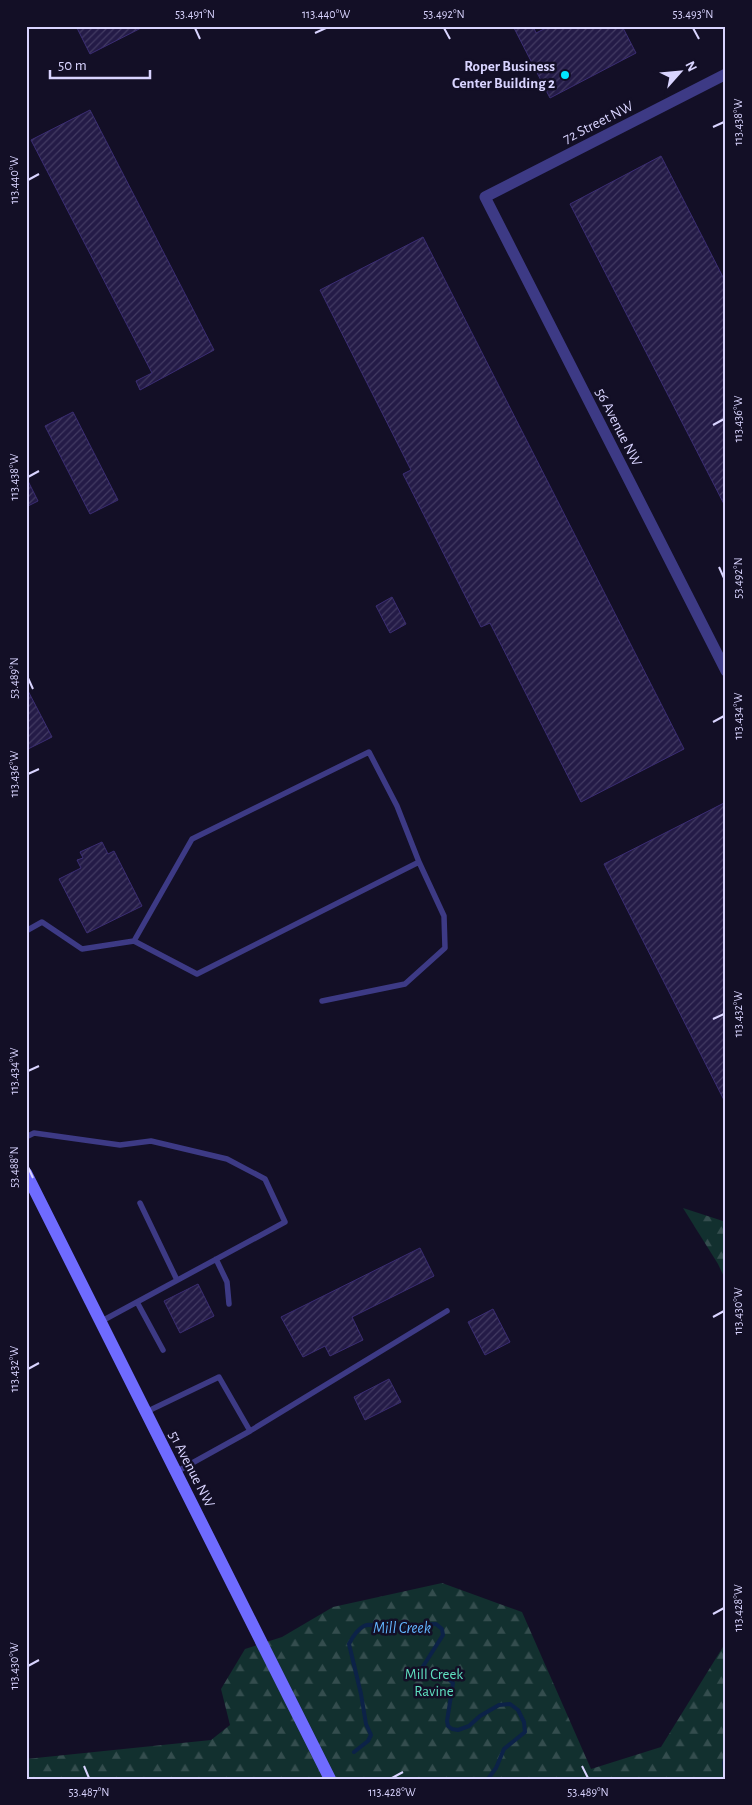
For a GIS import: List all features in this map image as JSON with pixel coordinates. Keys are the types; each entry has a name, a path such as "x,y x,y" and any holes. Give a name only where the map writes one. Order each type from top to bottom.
{"street":[{"name":"72 Street NW","path":"485,197 726,74"},
{"name":"56 Avenue NW","path":"485,197 726,671"},
{"name":"51 Avenue NW","path":"26,1173 330,1779"}],"lane":[{"path":"134,941 192,839 368,752 397,806 419,862 444,916 444,948 405,984 322,1001"},
{"path":"26,931 42,922 82,949 134,941 196,974 419,862"},
{"path":"26,1137 34,1133 120,1145 151,1141 227,1160 265,1179 285,1222 100,1322"},
{"path":"140,1202 177,1280"},
{"path":"216,1259 227,1282 229,1304"},
{"path":"136,1302 163,1350"},
{"path":"176,1472 250,1431 447,1310"},
{"path":"146,1412 219,1377 250,1431"}],"green space":[{"path":"683,1208 726,1222 726,1281 718,1264"},
{"name":"Mill Creek Ravine","path":"442,1583 522,1612 591,1769 661,1747 726,1642 726,1779 26,1779 26,1759 211,1740 230,1725 221,1689 245,1649 282,1637 333,1607"}],"building":[{"path":"76,26 145,26 90,54"},
{"name":"Roper Business Center Building 2","path":"513,26 533,26 536,33 550,26 622,26 636,53 550,98"},
{"path":"90,110 214,350 140,390 136,381 152,373 31,140"},
{"path":"661,156 726,283 726,508 570,204"},
{"path":"423,237 684,749 581,802 490,623 481,627 403,474 411,470 320,290"},
{"path":"73,412 118,500 90,514 45,426"},
{"path":"26,477 38,501 26,507"},
{"path":"392,597 406,624 390,633 376,606"},
{"path":"26,687 52,737 26,750"},
{"path":"726,802 726,1104 604,864"},
{"path":"102,842 108,854 114,851 142,906 87,933 59,879 81,868 77,860 83,858 80,852"},
{"path":"420,1248 434,1276 352,1317 363,1340 330,1356 325,1346 303,1357 281,1317"},
{"path":"198,1284 214,1316 180,1333 164,1301"},
{"path":"493,1309 510,1342 485,1355 468,1322"},
{"path":"389,1379 401,1402 365,1420 354,1397"}],"waterway":[{"name":"Mill Creek","path":"354,1752 368,1741 371,1735 366,1724 349,1644 355,1634 367,1625 396,1630 436,1624 442,1629 443,1635 422,1668 429,1675 445,1678 453,1683 447,1721 448,1726 458,1730 469,1726 480,1716 499,1705 510,1704 518,1710 524,1722 525,1732 504,1749 496,1768 488,1779"},
{"name":"Mill Creek","path":"726,1757 724,1763 726,1779"}],"place":[{"name":"Roper Business Center Building 2","path":"565,75"}]}
